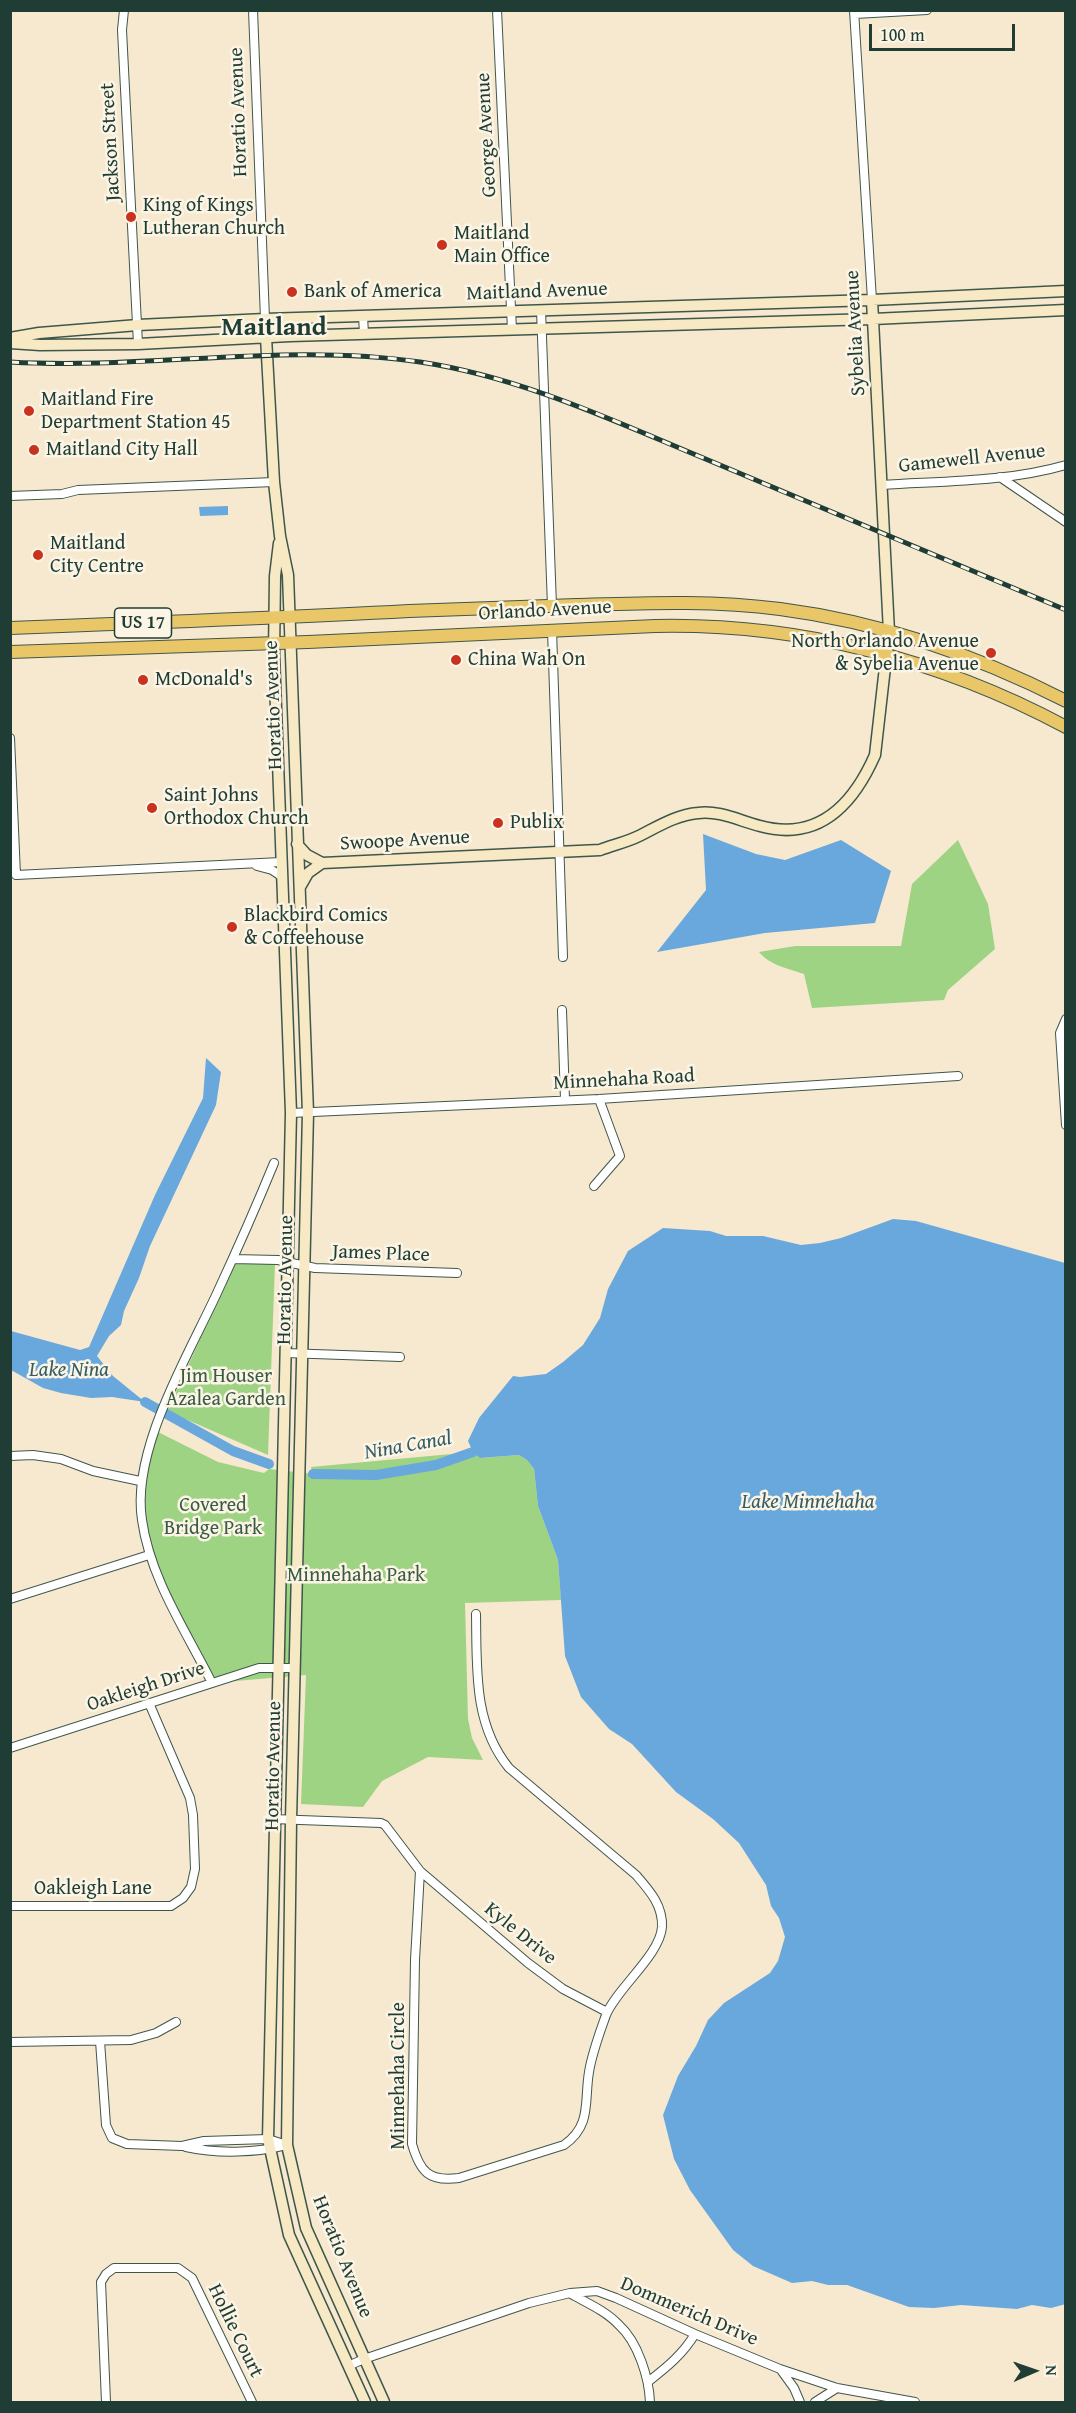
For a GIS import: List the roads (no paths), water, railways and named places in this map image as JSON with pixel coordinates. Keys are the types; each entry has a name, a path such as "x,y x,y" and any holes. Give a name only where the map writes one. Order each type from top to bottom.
{"main road":[{"name":"Maitland Avenue","path":"10,338 39,333 138,325 265,319 872,300 1065,291"},
{"name":"Sybelia Avenue","path":"872,300 889,632 886,654"},
{"name":"Maitland Avenue","path":"10,343 138,344 1065,310"},
{"name":"Horatio Avenue","path":"265,319 274,482 279,536 288,575 308,1113 294,1668 287,2145 306,2228 384,2403"},
{"name":"Horatio Avenue","path":"279,536 275,576 274,642 291,1113 273,1820 269,2145 289,2235 364,2403"},
{"name":"Orlando Avenue","path":"10,628 552,606 714,603 783,609 889,632 976,660 1065,701"},
{"name":"Orlando Avenue","path":"10,652 674,625 710,626 786,634 886,654 968,681 1034,710 1065,727"},
{"name":"Swoope Avenue","path":"297,844 307,855 322,863 600,850 636,837 678,816 701,812 723,815 760,827 781,830 811,827 825,821 845,805 875,755 886,654"},
{"path":"281,862 291,870 299,889"},
{"name":"Swoope Avenue","path":"299,889 308,873 322,863"}],"street":[{"name":"Jackson Street","path":"124,10 122,30 138,344"},
{"name":"Horatio Avenue","path":"253,10 265,319"},
{"name":"George Avenue","path":"497,10 512,330"},
{"path":"854,12 927,10"},
{"name":"Sybelia Avenue","path":"854,12 872,300"},
{"path":"541,310 552,606"},
{"path":"363,316 364,334"},
{"name":"Gamewell Avenue","path":"882,484 1000,477 1041,472 1065,465"},
{"path":"1000,477 1065,522"},
{"path":"10,496 62,494 78,490 274,482"},
{"path":"552,630 563,957"},
{"path":"10,738 16,875 281,862"},
{"path":"246,864 272,870 281,876"},
{"path":"562,1010 565,1100"},
{"path":"1065,1019 1060,1033 1065,1125"},
{"name":"Minnehaha Road","path":"291,1113 598,1099 958,1076"},
{"path":"594,1186 620,1155 598,1099"},
{"path":"212,1683 149,1555 141,1519 140,1481 143,1465 160,1418 274,1163"},
{"name":"James Place","path":"233,1259 288,1261 315,1268 457,1273"},
{"path":"285,1353 400,1357"},
{"path":"10,1456 33,1455 61,1459 93,1471 140,1481"},
{"path":"10,1599 149,1555"},
{"name":"Minnehaha Circle","path":"420,1871 415,1960 412,2144 418,2165 430,2176 447,2180 564,2145 577,2136 584,2122 589,2070 607,2012 653,1949 662,1929 657,1904 651,1892 636,1875 509,1768 495,1751 483,1717 477,1683 476,1614"},
{"name":"Oakleigh Drive","path":"10,1748 259,1668 294,1668"},
{"name":"Oakleigh Lane","path":"10,1906 171,1906 183,1898 191,1887 195,1869 190,1798 149,1703"},
{"path":"273,1820 381,1823 385,1825 420,1871"},
{"name":"Kyle Drive","path":"420,1871 528,1963 563,1989 607,2012"},
{"path":"10,2042 131,2040 156,2033 176,2022"},
{"path":"100,2041 106,2125 112,2138 127,2144 182,2146 204,2141 287,2145"},
{"name":"Hollie Court","path":"106,2403 101,2282 114,2268 178,2268 192,2278 252,2403"},
{"name":"Dommerich Drive","path":"348,2366 529,2303 597,2291 780,2369 837,2388 915,2403"},
{"path":"570,2294 605,2313 621,2326 636,2351 649,2381 650,2403"},
{"path":"649,2381 687,2348 695,2334"},
{"path":"780,2369 794,2388 800,2403"},
{"path":"815,2403 837,2388"}],"water":[{"path":"228,506 228,515 200,516 199,507"},
{"path":"703,834 756,854 785,860 841,840 891,871 875,923 765,933 657,952 706,890"},
{"name":"Lake Nina","path":"206,1058 221,1072 216,1105 150,1246 124,1311 121,1325 109,1336 97,1356 113,1376 145,1402 112,1397 91,1398 43,1388 11,1370 11,1331 80,1350 89,1347 155,1195 203,1098"},
{"name":"Lake Minnehaha","path":"893,1219 916,1221 1065,1263 1066,2304 1051,2308 1032,2305 1017,2309 961,2305 934,2308 909,2307 847,2285 828,2285 812,2281 792,2283 753,2266 733,2250 690,2190 674,2159 663,2115 678,2076 708,2020 724,2003 770,1973 778,1961 785,1937 779,1918 771,1906 766,1885 739,1843 713,1819 676,1792 632,1744 609,1729 581,1697 565,1656 558,1560 538,1506 534,1469 527,1460 519,1455 480,1458 473,1452 468,1441 479,1418 513,1376 546,1374 583,1345 600,1318 608,1289 628,1251 663,1228 710,1231 726,1236 763,1236 801,1245 841,1238"}],"waterway":[{"name":"Nina Canal","path":"145,1402 233,1451 269,1464"},
{"name":"Nina Canal","path":"313,1474 376,1475 436,1465 473,1452"}],"railway":[{"path":"10,362 113,363 267,355 318,355 420,362 458,369 531,389 567,402 1066,610"}],"place":[{"name":"King of Kings Lutheran Church","path":"131,217"},
{"name":"Maitland Main Office","path":"442,245"},
{"name":"Bank of America","path":"292,292"},
{"name":"Maitland Fire Department Station 45","path":"29,411"},
{"name":"Maitland City Hall","path":"34,450"},
{"name":"Maitland City Centre","path":"38,555"},
{"name":"North Orlando Avenue & Sybelia Avenue","path":"991,653"},
{"name":"China Wah On","path":"456,660"},
{"name":"McDonald's","path":"143,680"},
{"name":"Saint Johns Orthodox Church","path":"152,808"},
{"name":"Publix","path":"498,823"},
{"name":"Blackbird Comics & Coffeehouse","path":"232,927"}],"district":[{"name":"Maitland","path":"274,328"}],"park label":[{"name":"Jim Houser Azalea Garden","path":"226,1388"},
{"name":"Covered Bridge Park","path":"213,1518"},
{"name":"Minnehaha Park","path":"356,1576"}]}
